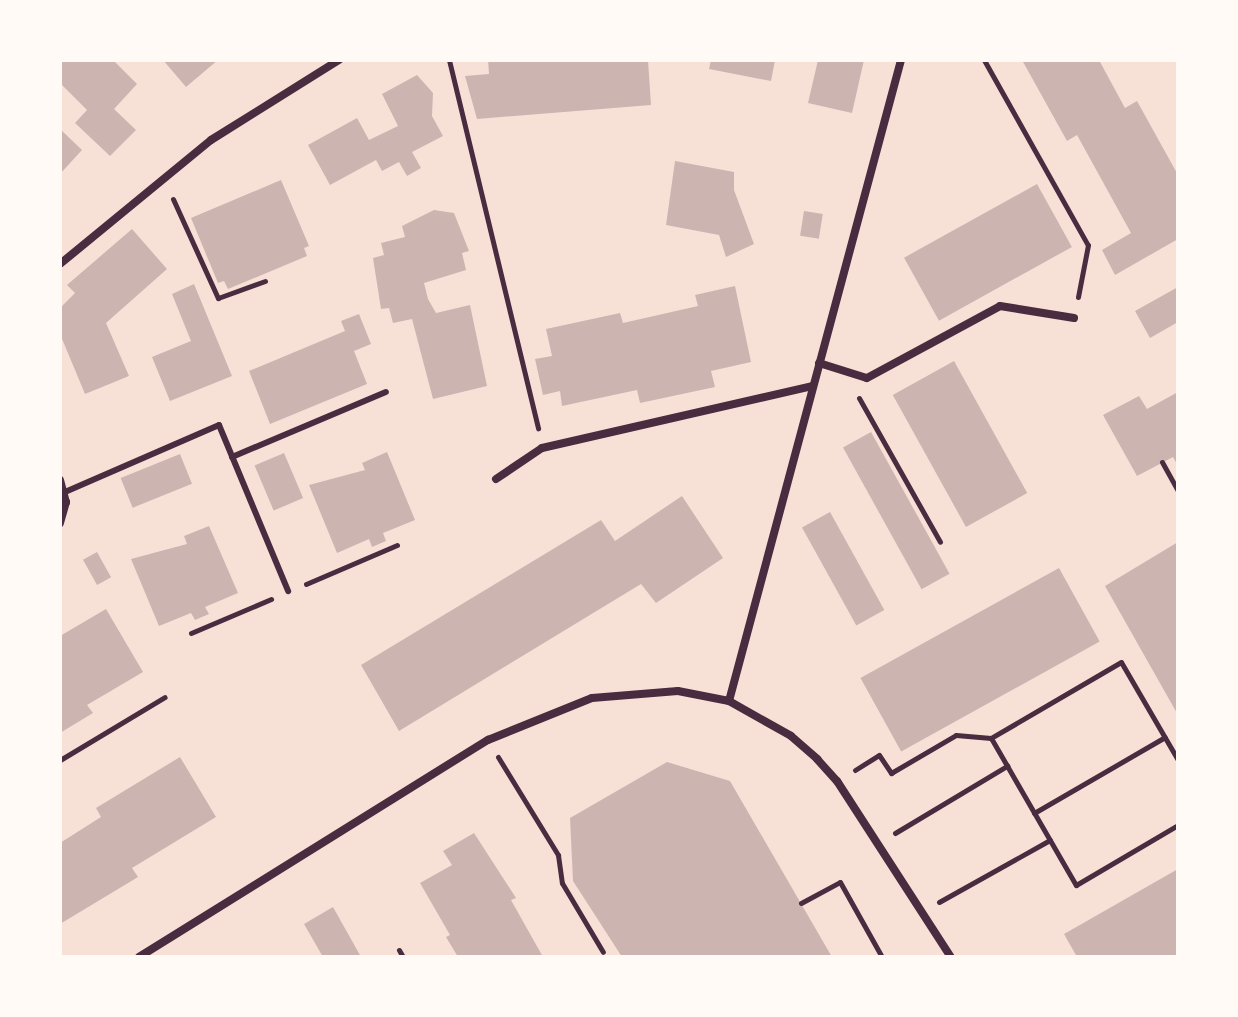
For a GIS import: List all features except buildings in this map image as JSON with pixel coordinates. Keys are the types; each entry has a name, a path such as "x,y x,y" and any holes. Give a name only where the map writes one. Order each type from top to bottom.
{"street":[{"path":"60,264 160,177 339,60"},
{"path":"729,701 901,60"},
{"path":"819,363 867,378 1000,306 1074,318"},
{"path":"496,479 542,448 812,386"},
{"path":"60,480 65,492 60,523"},
{"path":"139,957 488,740 592,698 678,691 729,701 791,736 837,781 951,957"}],"lane":[{"path":"232,457 386,392"},
{"path":"65,492 219,425 288,591"}],"path":[{"path":"449,60 542,448"},
{"path":"984,60 1088,245 1074,318"},
{"path":"160,177 186,221 218,298 265,281"},
{"path":"855,374 853,387 940,542"},
{"path":"1162,462 1178,491"},
{"path":"837,781 879,755 891,773 956,735 991,738 1121,662 1178,760"},
{"path":"60,760 165,697"},
{"path":"1034,813 1165,737"},
{"path":"991,738 1076,885 1178,825"},
{"path":"488,740 558,855 562,883 603,952"},
{"path":"879,843 1007,766"},
{"path":"922,912 1050,840"},
{"path":"801,903 840,882 882,957"},
{"path":"399,950 403,957"}]}
